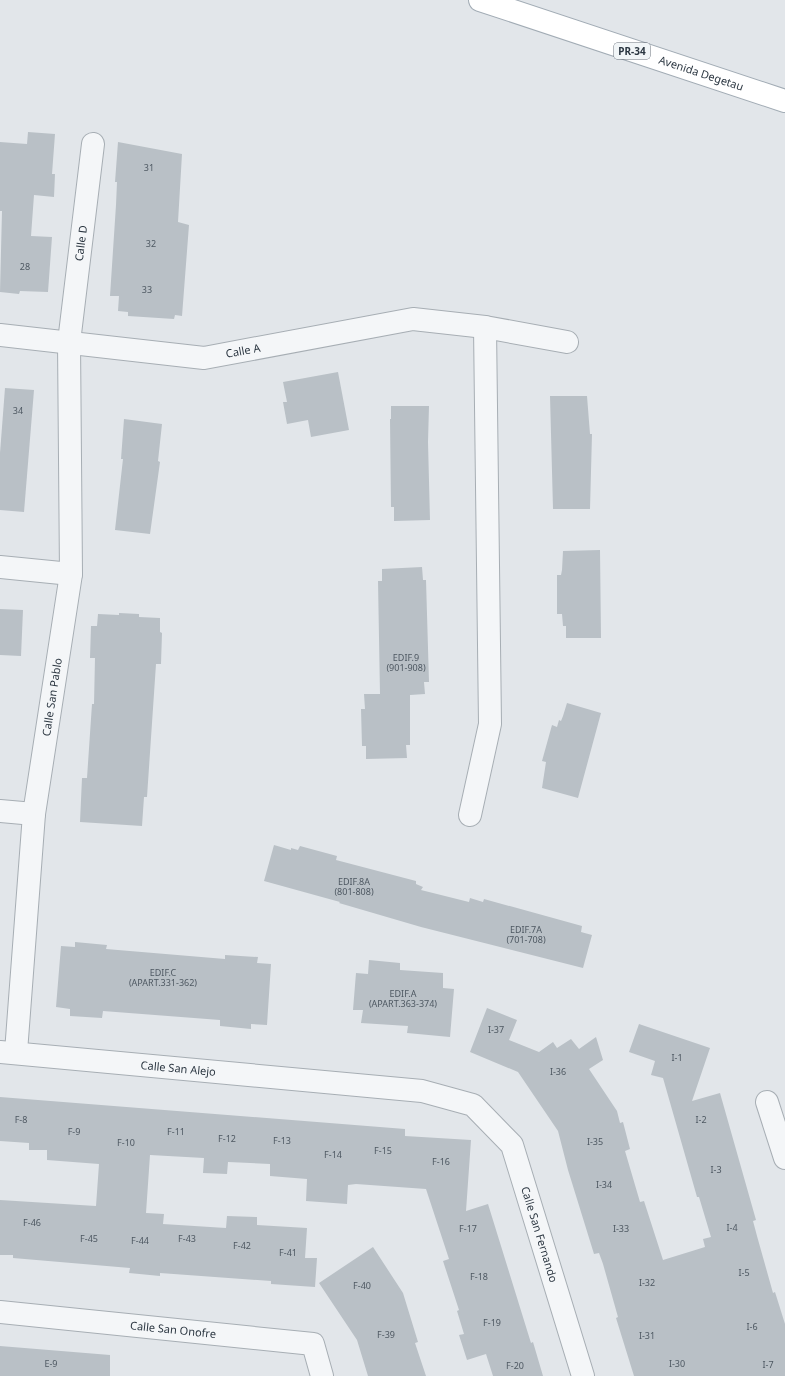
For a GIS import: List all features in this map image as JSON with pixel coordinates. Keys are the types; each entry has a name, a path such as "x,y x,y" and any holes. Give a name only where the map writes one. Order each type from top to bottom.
{"main road":[{"name":"Avenida Degetau","path":"480,0 785,101"}],"street":[{"name":"Calle D","path":"69,342 93,144"},
{"name":"Calle A","path":"0,335 204,358 413,319 485,326 567,342"},
{"path":"470,816 490,724 485,326"},
{"name":"Calle San Pablo","path":"8,1052 34,814 71,574 69,342"},
{"path":"0,567 71,574"},
{"path":"0,811 34,814"},
{"name":"Calle San Alejo","path":"8,1052 422,1091 473,1106"},
{"path":"767,1102 785,1158"},
{"name":"Calle San Fernando","path":"473,1106 512,1145 584,1376"},
{"name":"Calle San Onofre","path":"0,1312 313,1344 322,1376"}],"building":[{"path":"28,132 55,134 52,174 55,174 54,197 34,195 31,236 52,237 48,292 20,291 19,294 0,292 2,211 0,211 0,142 27,144"},
{"path":"118,142 182,154 178,222 189,225 182,316 175,315 174,319 128,316 128,312 118,311 119,296 110,296 116,205 117,182 115,182"},
{"path":"338,372 349,430 311,437 308,420 287,424 283,402 287,402 283,382"},
{"path":"5,388 34,390 24,512 0,510 0,453"},
{"path":"550,396 587,396 590,434 592,434 590,509 553,509"},
{"path":"391,406 429,406 428,442 430,520 394,521 394,507 391,507"},
{"path":"124,419 162,424 158,461 160,462 150,534 115,530 123,459 121,459"},
{"path":"600,550 601,638 566,638 566,626 563,626 562,614 557,614 557,575 561,575 563,551"},
{"path":"422,567 423,580 426,580 429,682 424,682 425,694 410,695 410,745 406,745 407,758 366,759 366,746 362,746 361,709 365,709 364,694 380,694 378,581 382,581 382,569"},
{"path":"0,609 23,610 21,656 0,655"},
{"path":"119,613 139,614 139,617 160,618 160,632 162,633 161,664 156,664 147,797 144,797 142,826 80,822 82,778 87,778 92,704 94,704 95,658 90,658 91,626 97,626 98,614 119,615"},
{"path":"567,703 601,713 578,798 542,788 546,762 542,761 552,725 557,727 559,720 561,721"},
{"path":"274,845 291,850 291,848 298,850 300,846 337,856 336,860 416,881 416,884 423,887 421,890 469,902 470,898 483,902 484,899 582,926 581,932 592,935 583,968 421,927 339,903 340,902 264,881"},
{"path":"75,942 107,945 106,949 225,959 225,955 258,957 257,963 271,964 267,1025 251,1024 251,1029 220,1026 220,1020 103,1011 102,1018 70,1016 70,1009 56,1007 61,946 75,947"},
{"path":"369,960 400,963 400,970 443,973 443,988 454,989 450,1037 407,1033 408,1026 361,1023 363,1010 353,1010 356,973 368,974"},
{"path":"487,1008 517,1020 509,1040 539,1052 553,1042 557,1048 571,1039 579,1049 596,1037 603,1060 589,1069 617,1111 620,1123 623,1122 630,1149 625,1151 640,1202 644,1201 663,1260 705,1247 703,1239 711,1237 699,1197 697,1197 663,1078 651,1075 655,1061 629,1052 639,1024 710,1048 692,1101 720,1093 756,1220 753,1221 773,1293 775,1292 785,1324 785,1376 634,1376 616,1318 618,1317 603,1264 599,1253 594,1254 568,1170 558,1131 518,1072 470,1052"},
{"path":"0,1097 405,1129 405,1136 471,1140 466,1211 488,1204 531,1343 533,1342 543,1376 493,1376 486,1354 467,1360 459,1335 464,1334 457,1311 459,1310 443,1261 449,1259 426,1189 356,1184 348,1185 347,1204 306,1201 307,1179 270,1176 270,1164 228,1162 227,1174 203,1173 204,1158 150,1155 146,1213 164,1214 163,1224 226,1228 227,1216 257,1217 257,1225 307,1228 305,1258 317,1258 315,1287 271,1284 271,1281 160,1273 160,1276 129,1273 130,1268 13,1258 13,1255 0,1255 0,1200 96,1206 99,1164 47,1160 47,1150 29,1150 29,1143 0,1141"},
{"path":"373,1247 403,1293 418,1342 415,1343 426,1376 368,1376 357,1340 319,1283"},
{"path":"0,1346 110,1355 110,1376 0,1376"}]}
